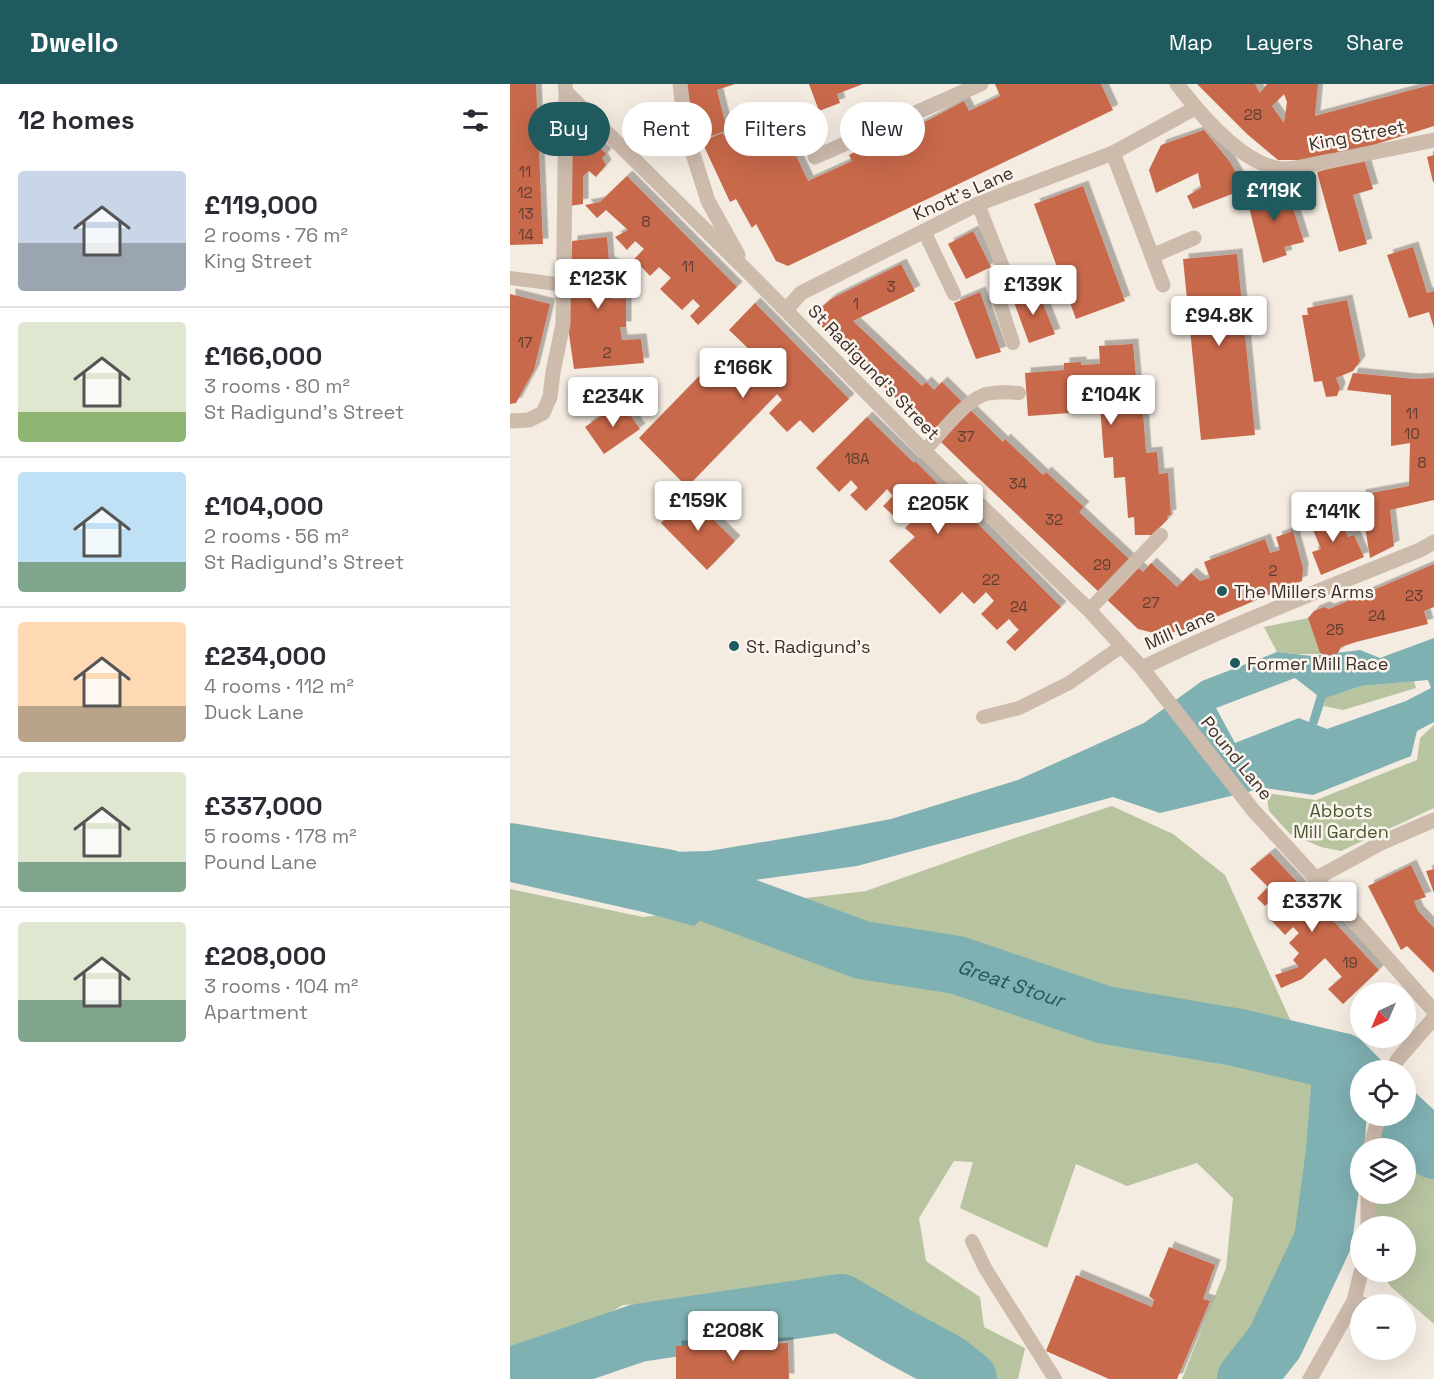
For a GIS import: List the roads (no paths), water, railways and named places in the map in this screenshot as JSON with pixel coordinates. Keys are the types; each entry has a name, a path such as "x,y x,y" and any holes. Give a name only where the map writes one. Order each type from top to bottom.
{"street":[{"path":"680,84 686,132 708,201 747,271"},
{"path":"815,157 981,84"},
{"name":"King Street","path":"1177,84 1195,108 1228,142 1254,160 1282,169 1434,140"},
{"path":"510,421 529,420 543,413 550,397 563,324 565,88"},
{"name":"St Radigund's Street","path":"565,88 924,451 1089,610 1142,668 1156,687"},
{"name":"Knott's Lane","path":"786,310 801,293 978,204 1113,153 1195,108"},
{"path":"1113,153 1163,285"},
{"path":"1152,256 1194,238"},
{"name":"Mill Lane","path":"1142,668 1174,652 1420,550 1434,542"},
{"name":"Pound Lane","path":"1156,687 1253,810 1434,1011"},
{"path":"1315,879 1383,842 1434,820"},
{"path":"1397,1060 1434,1018"},
{"path":"1310,1379 1350,1318"}],"lane":[{"path":"978,204 1010,283 998,297 1013,343"},
{"path":"924,231 954,294"},
{"path":"510,278 564,285"},
{"path":"924,451 972,401 985,394 1019,393"},
{"path":"1089,610 1161,536"},
{"path":"983,717 1019,708 1069,683 1122,646"},
{"path":"972,1242 1055,1379"}],"water":[{"path":"1434,638 1434,722 1417,731 1411,756 1313,795 1264,788 1160,813 1113,797 857,866 741,882 694,926 510,882 510,829 631,853 709,851 891,819 1018,780 1144,723 1202,681 1277,652 1312,656 1360,650 1380,658","holes":["1295,678 1317,695 1309,722 1299,718 1235,743 1216,708","1428,680 1431,688 1406,701 1327,729 1317,725 1326,698 1361,686"]}],"waterway":[{"name":"Great Stour","path":"510,852 666,878 862,950 957,965 1105,1015 1235,1037 1342,1062 1350,1070"},
{"name":"Great Stour","path":"1246,1379 1275,1342 1323,1240 1335,1151 1342,1062"},
{"name":"Great Stour","path":"1409,1126 1434,1150"},
{"name":"Great Stour","path":"510,1377 638,1333 841,1303 946,1362 968,1379"}],"place":[{"name":"The Millers Arms","path":"1222,591"},
{"name":"St. Radigund's","path":"734,646"},
{"name":"Former Mill Race","path":"1235,663"}],"park label":[{"name":"Abbots Mill Garden","path":"1341,820"}]}
